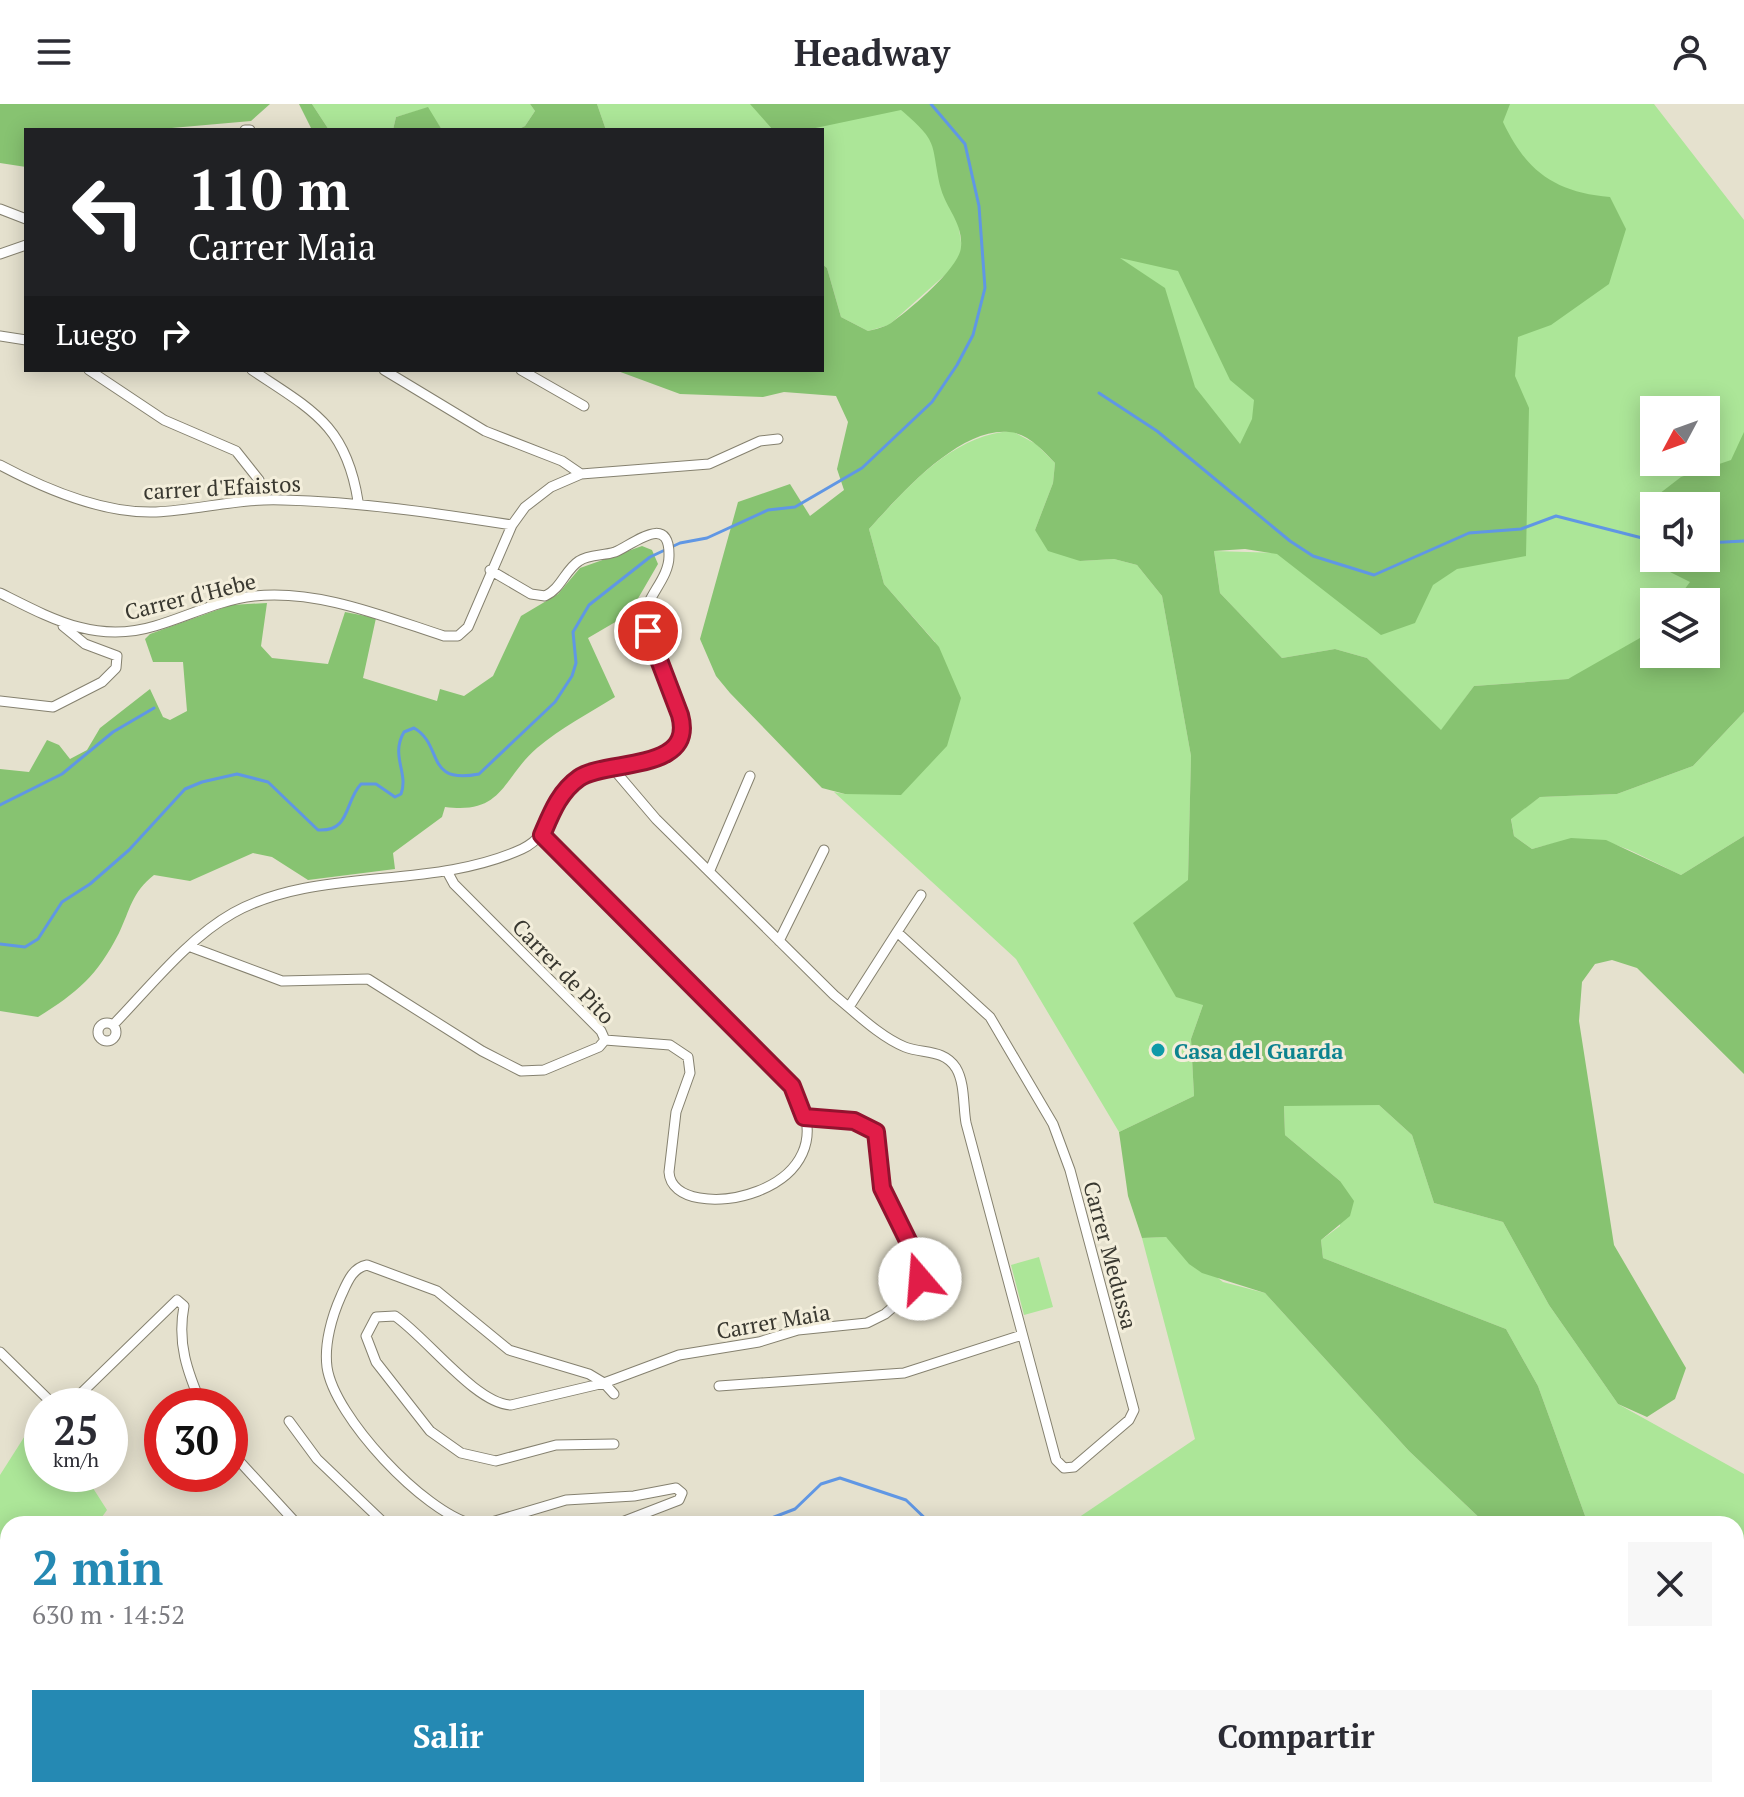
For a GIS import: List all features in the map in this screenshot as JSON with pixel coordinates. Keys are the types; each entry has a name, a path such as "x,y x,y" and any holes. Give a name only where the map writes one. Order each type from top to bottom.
{"street":[{"path":"0,209 24,218"},
{"path":"0,254 24,246"},
{"path":"0,336 24,340"},
{"path":"92,372 164,420 236,451 259,480 266,499"},
{"path":"255,372 302,404 338,439 351,461 358,501"},
{"path":"387,372 485,431 562,461 581,474 709,464 760,441 778,439"},
{"path":"524,372 584,406"},
{"name":"carrer d'Efaistos","path":"0,465 51,488 137,511 166,511 266,499 358,501 512,525"},
{"name":"Carrer d'Hebe","path":"0,593 61,624 89,632 116,632 157,625 221,602 273,595 350,607 454,636 468,627 512,525 542,493 581,474"},
{"path":"113,1025 191,947 226,917 274,896 327,885 448,873 513,853 542,835 556,803 570,786 591,771 610,765 649,763 671,748 682,729 644,619 647,605 668,565 667,544 659,534 647,534 616,551 581,560 545,596 531,594 490,570"},
{"path":"0,701 53,707 102,682 116,668 117,656 85,644 61,624"},
{"name":"Carrer Medussa","path":"610,765 656,819 849,1007 901,1045 945,1057 957,1071 966,1123 1056,1460 1071,1469 1129,1420 1134,1410 1064,1152 1048,1115 990,1017 897,932"},
{"path":"710,870 750,776"},
{"path":"542,835 792,1086 804,1117"},
{"path":"779,941 824,850"},
{"name":"Carrer de Pito","path":"448,873 463,894 601,1031 605,1040 670,1045 688,1057 690,1073 677,1107 669,1177 678,1192 690,1198 706,1200 746,1194 783,1178 797,1166 804,1152 804,1117"},
{"path":"849,1007 921,895"},
{"path":"191,947 282,981 354,978 373,981 437,1024 521,1071 544,1070 599,1047 605,1040"},
{"name":"Carrer Maia","path":"604,1383 679,1355 759,1342 798,1330 867,1323 891,1309 918,1283 921,1267 882,1188 876,1132 854,1121 804,1117"},
{"path":"455,1516 392,1467 356,1424 336,1393 327,1367 329,1338 339,1300 355,1270 367,1265 430,1287 509,1350 589,1374 614,1394"},
{"path":"87,1388 177,1300 184,1306 179,1330 196,1388"},
{"path":"604,1383 511,1405 495,1403 480,1394 429,1343 395,1316 376,1317 367,1331 370,1352 398,1392 438,1438 461,1453 496,1461 556,1445 614,1444"},
{"path":"719,1386 904,1373 1022,1335"},
{"path":"0,1352 37,1388"},
{"path":"289,1421 317,1459 377,1516"},
{"path":"248,1471 290,1516"},
{"path":"512,1516 566,1500 634,1496 676,1488 682,1493 679,1500 638,1516"}],"green space":[{"path":"0,104 270,104 251,121 172,128 24,128 24,167 0,163"},
{"path":"299,104 312,104 328,128 311,128"},
{"path":"312,104 530,104 535,111 521,128 441,128 427,108 396,117 393,128 328,128"},
{"path":"530,104 597,104 605,128 521,128 535,111"},
{"path":"597,104 1654,104 1744,220 1744,581 1720,594 1720,588 1640,588 1640,648 1568,679 1474,686 1441,731 1367,658 1335,649 1282,658 1220,593 1214,551 1277,553 958,222 962,249 955,266 889,325 868,331 841,317 824,266 824,128 605,128"},
{"path":"750,104 1510,104 1503,122 1532,166 1544,176 1573,190 1610,197 1626,229 1609,284 1551,325 1518,337 1515,376 1529,408 1526,556 1457,569 1433,585 1415,623 1381,635 1277,554 1245,549 1214,551 1220,593 1282,658 1335,649 1367,658 1441,730 1474,686 1568,679 1640,638 1640,668 1720,668 1720,588 1686,588 1690,582 1670,572 1720,572 1720,492 1662,492 1684,476 1720,476 1720,464 1731,460 1744,432 1744,712 1693,766 1617,794 1540,797 1511,819 1514,836 1532,849 1571,838 1606,840 1681,875 1744,836 1744,1074 1637,968 1612,960 1595,964 1582,982 1579,1021 1614,1245 1686,1368 1675,1399 1647,1417 1618,1404 1549,1305 1503,1222 1434,1203 1412,1135 1379,1105 1284,1106 1285,1135 1340,1181 1354,1201 1350,1216 1321,1240 1323,1258 1506,1329 1538,1386 1585,1516 1478,1516 1409,1451 1265,1293 1202,1273 1189,1264 1166,1237 1142,1238 1128,1196 1119,1132 1194,1096 1191,1039 1203,1005 1176,997 1133,923 1188,880 1191,756 1162,596 1137,565 1114,559 1080,561 1048,551 1035,530 1053,483 1055,463 1045,453 1016,433 990,433 970,440 932,466 869,529 884,584 939,647 961,698 947,746 901,795 845,794 822,788 716,676 700,639 738,502 790,484 810,516 844,490 837,469 848,422 836,396 784,392 763,397 680,394 620,372 824,372 824,266 841,317 868,331 891,323 943,277 961,247 957,224 941,189 932,145 923,130 901,110 816,128 771,128","holes":["1120,258 1178,271 1230,380 1254,400 1252,419 1240,444 1195,387 1165,288"]},
{"path":"428,107 441,128 393,128 396,117"},
{"path":"1012,431 1036,444 1055,463 1053,483 1035,530 1080,561 1114,559 1137,565 1162,596 1191,756 1188,881 1203,1005 1191,1039 1194,1096 1119,1132 1016,959 834,792 845,794 935,642 884,584 869,529 915,481 950,453 969,442"},
{"path":"642,546 652,550 658,564 629,614 588,638 615,697 537,748 491,800 464,808 445,807 442,817 393,853 395,869 308,880 272,857 253,853 190,881 154,875 136,895 103,961 75,991 38,1017 0,1011 0,769 29,772 47,740 59,745 70,759 87,750 100,728 150,689 163,717 170,720 187,711 183,662 153,662 145,639 150,634 231,605 267,603 261,646 272,658 328,664 345,612 376,618 363,678 437,701 440,689 464,696 493,676 521,616 558,594 580,568"},
{"path":"1744,712 1744,836 1681,875 1610,843 1577,840 1532,849 1514,836 1511,818 1540,797 1617,794 1693,766"},
{"path":"1284,1105 1379,1105 1412,1135 1434,1203 1503,1222 1549,1305 1618,1404 1744,1474 1744,1516 1585,1516 1538,1386 1506,1329 1323,1258 1321,1240 1340,1226 1340,1181 1285,1135"},
{"path":"1166,1237 1223,1282 1265,1293 1409,1451 1478,1516 1081,1516 1195,1439 1142,1238"},
{"path":"1039,1257 1053,1307 1024,1315 1011,1265"},
{"path":"24,1437 24,1492 96,1492 107,1510 103,1516 0,1516 0,1475"}],"waterway":[{"path":"0,944 25,947 38,939 62,902 90,884 129,850 185,789 202,782 237,774 268,782 318,830 329,829 342,821 361,784 376,784 395,797 401,794 400,741 404,732 414,728 423,735 442,769 462,776 479,774 555,702 572,676 576,663 573,632 589,605 650,557 680,543 707,538 768,510 795,507 862,468 932,402 973,335 985,288 979,206 965,144 931,104"},
{"path":"1099,393 1157,431 1290,541 1313,556 1374,575 1469,533 1521,529 1556,516 1640,537"},
{"path":"1720,542 1744,541"},
{"path":"0,805 62,774 113,732 154,708"},
{"path":"777,1516 795,1509 821,1484 840,1478 906,1500 923,1516"}],"place":[{"name":"Casa del Guarda","path":"1158,1050"}],"route":[{"path":"648,631 683,724 679,738 666,753 649,763 610,765 579,778 556,803 542,835 792,1086 804,1117 854,1121 876,1132 884,1196 921,1267 920,1279"}]}
